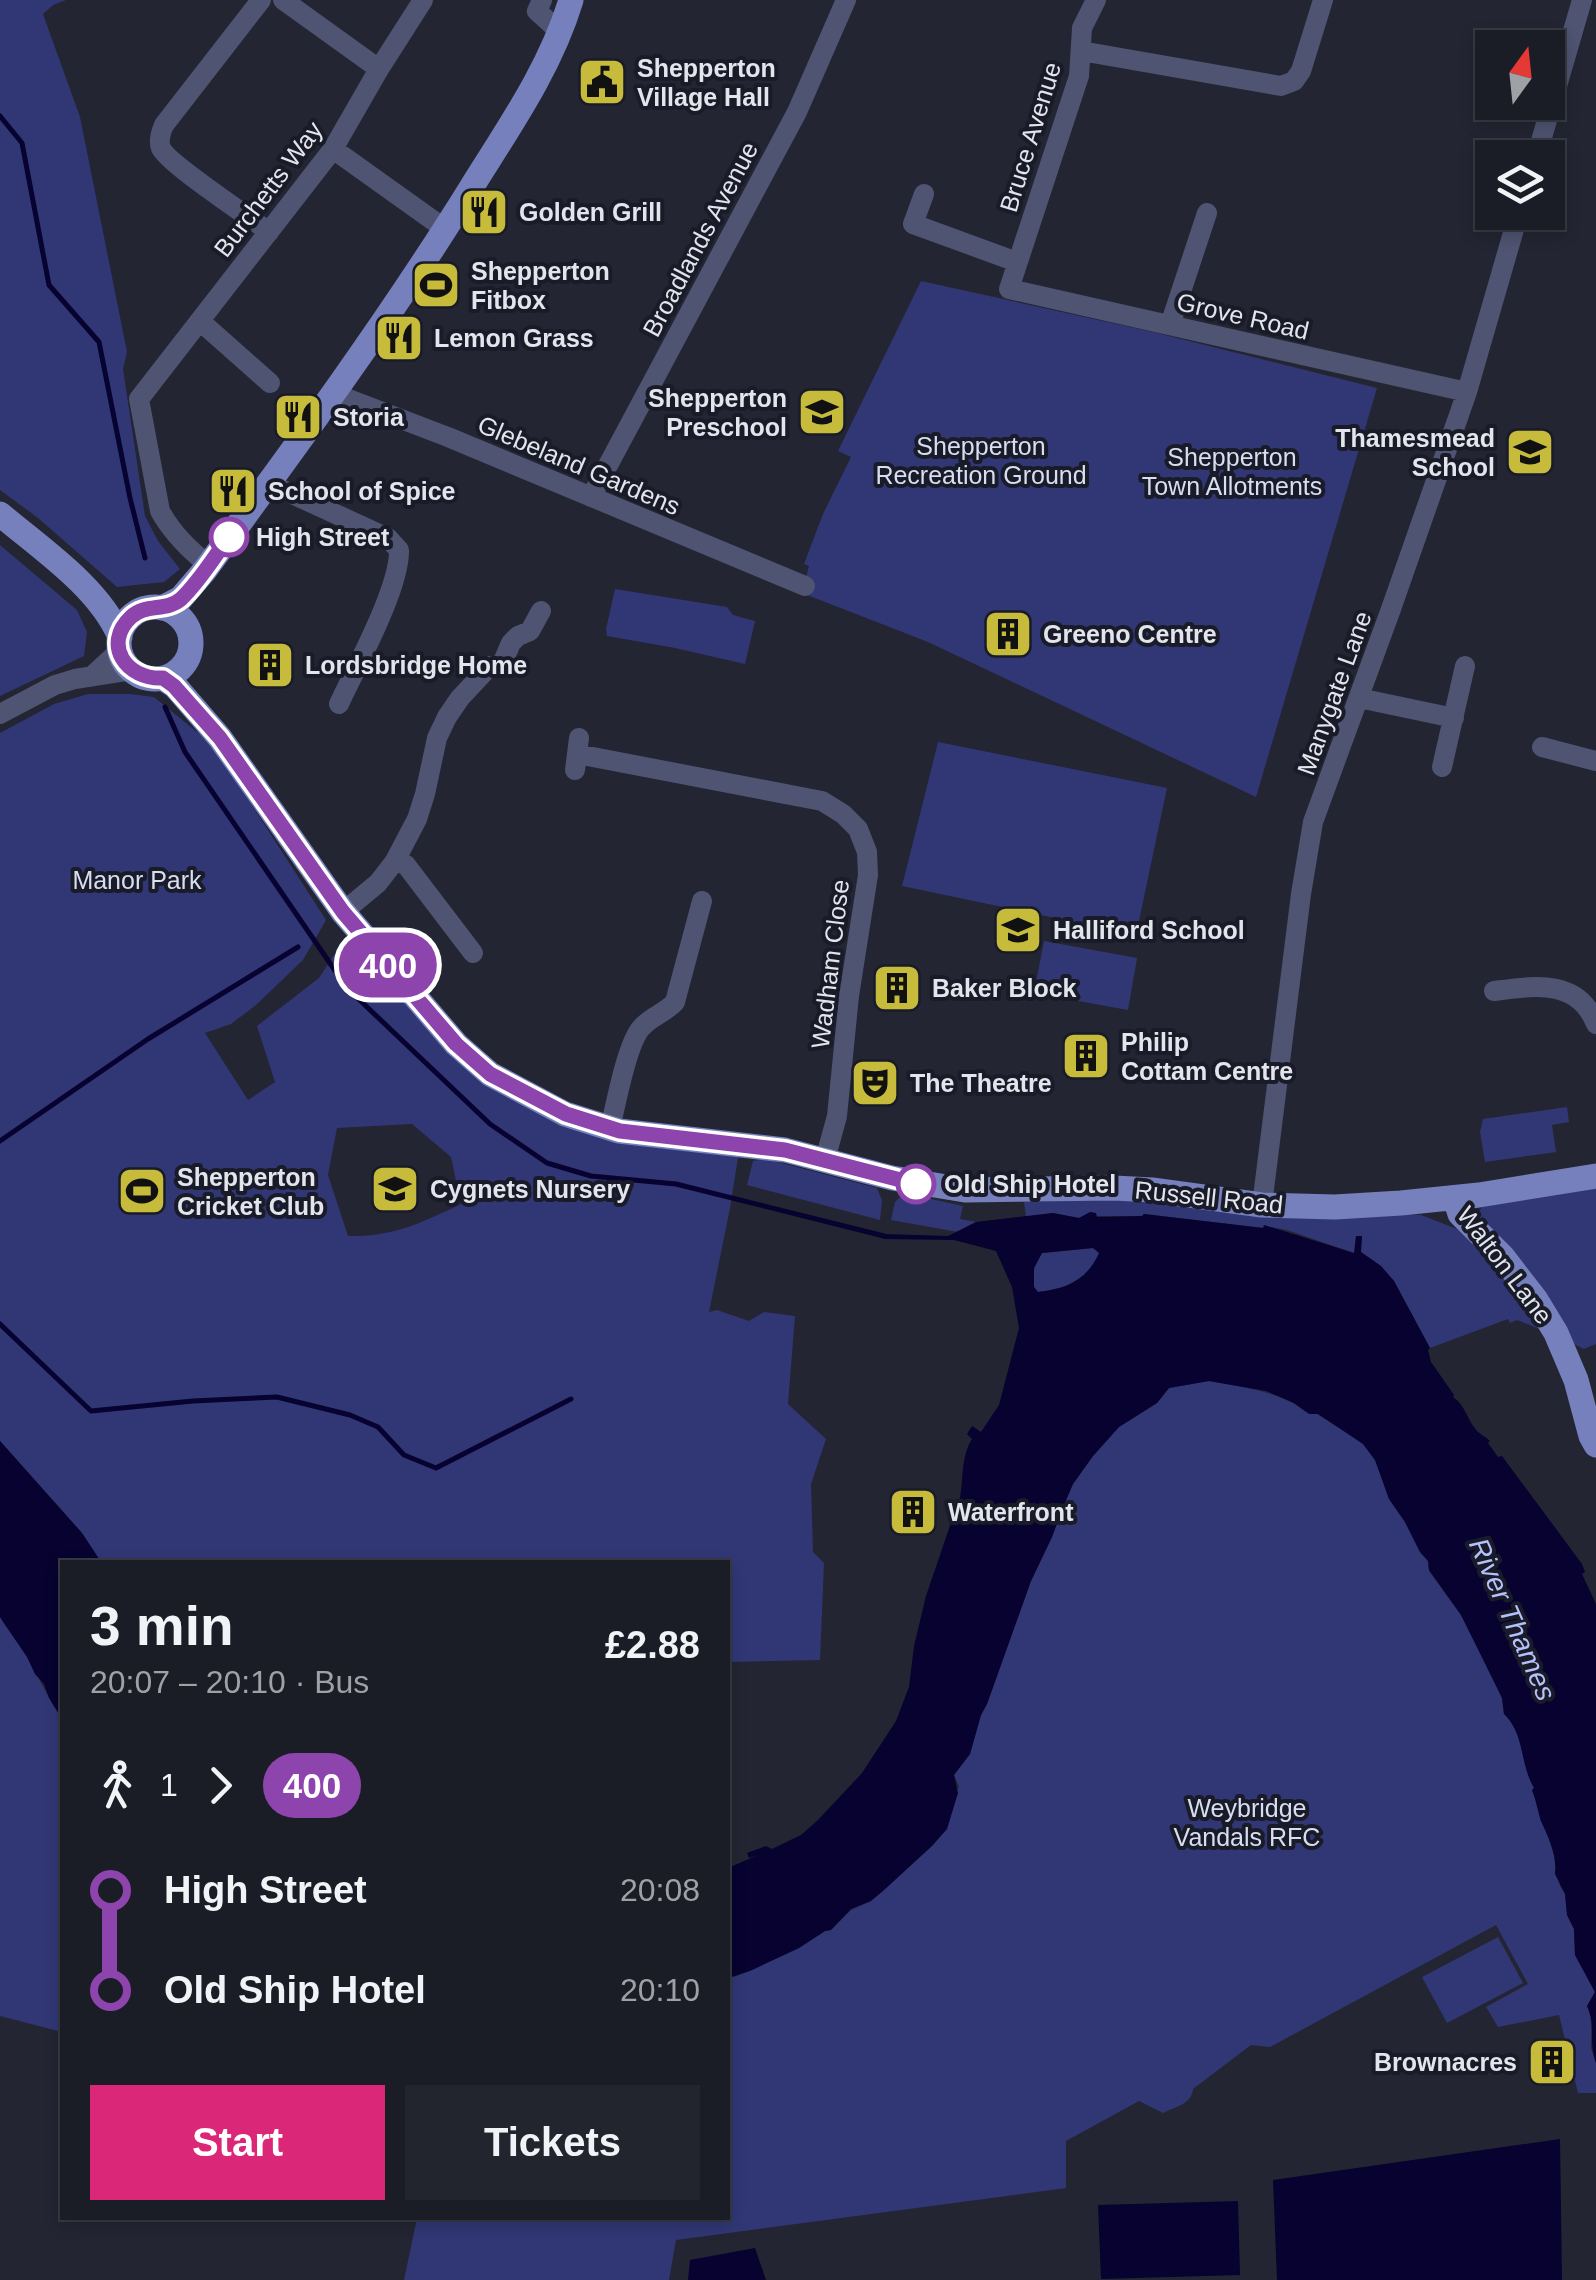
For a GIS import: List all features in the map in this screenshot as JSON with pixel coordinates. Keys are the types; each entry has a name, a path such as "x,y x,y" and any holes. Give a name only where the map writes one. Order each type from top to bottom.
{"main road":[{"path":"124,653 123,627 149,610 181,598 333,394 445,229 530,93 546,65 571,0"},
{"path":"0,514 86,588 110,617 124,653 150,679 173,674 188,658 188,618 207,568"},
{"path":"86,588 118,606 173,612 188,627"},
{"name":"Russell Road","path":"188,658 220,738"},
{"name":"Russell Road","path":"163,678 220,738 343,912 456,1044 510,1085 566,1114 636,1134 785,1150 892,1178 964,1190 1114,1188 1262,1205 1335,1207 1455,1198 1596,1176"},
{"name":"Walton Lane","path":"1455,1198 1460,1214 1502,1256 1556,1333 1596,1445"}],"street":[{"path":"261,0 160,135 161,148 175,164 269,232"},
{"path":"282,0 379,69"},
{"name":"Burchetts Way","path":"207,568 160,510 140,398 332,149 423,0"},
{"name":"Broadlands Avenue","path":"591,497 796,112 846,0"},
{"name":"Bruce Avenue","path":"1009,288 1080,76 1082,28 1096,0"},
{"path":"1081,50 1281,86 1294,82 1301,72 1324,0"},
{"path":"1541,140 1582,0"},
{"path":"540,6 560,32"},
{"path":"332,149 445,229"},
{"path":"924,194 913,224 1018,262"},
{"path":"1170,325 1208,213"},
{"name":"Manygate Lane","path":"1262,1205 1312,822 1467,392 1514,230"},
{"name":"Grove Road","path":"1009,288 1467,392"},
{"path":"200,321 270,383"},
{"name":"Glebeland Gardens","path":"333,394 448,437 805,586"},
{"path":"268,483 388,538 399,550 398,567 381,615 339,704"},
{"path":"343,912 378,883 395,861 417,819 437,738 460,698 490,666 502,664 511,644 530,631 541,610"},
{"path":"0,714 55,685 92,676 124,653"},
{"path":"1442,767 1465,666"},
{"path":"1358,698 1454,718"},
{"path":"1542,747 1596,761"},
{"name":"Wadham Close","path":"577,754 822,802 844,814 858,829 867,852 868,875 838,1116 825,1160"},
{"path":"395,861 406,865 473,954"},
{"path":"610,1128 638,1031 651,1019 666,1013 675,1002 702,901"},
{"path":"1494,991 1551,987 1564,991 1583,1002 1596,1024"}],"green space":[{"path":"0,0 66,0 43,14 80,117 127,352 123,369 145,516 180,569 164,582 117,587 0,490"},
{"path":"921,281 1153,332 1377,388 1256,797 928,642 802,593 809,566 804,564 851,457 838,451"},
{"path":"0,545 77,610 87,632 84,656 0,696"},
{"path":"615,589 727,607 733,615 755,621 745,664 607,636"},
{"name":"Manor Park","path":"88,694 130,694 154,697 213,745 326,920 303,960 256,1005 231,1024 205,1033 248,1100 275,1082 257,1026 319,978 346,937 456,1044 565,1114 740,1145 709,1312 717,1310 749,1321 764,1312 795,1316 788,1404 826,1439 811,1484 813,1552 824,1563 820,1660 730,1662 730,1560 100,1560 82,1533 0,1441 0,733 54,704","holes":["412,1124 451,1157 461,1204 393,1231 348,1236 328,1175 337,1128"]},
{"path":"938,742 1167,788 1136,935 902,886"},
{"path":"1044,941 1137,958 1128,1010 1034,993"},
{"path":"1567,1107 1569,1122 1552,1125 1556,1152 1485,1162 1480,1132 1483,1119"},
{"path":"766,1159 877,1188 882,1200 880,1220 747,1185 753,1161"},
{"path":"1596,1183 1596,1344 1584,1349 1567,1341 1480,1223 1479,1212 1484,1203"},
{"path":"904,1193 963,1206 960,1219 976,1222 958,1232 891,1220 895,1202"},
{"path":"1144,1199 1421,1215 1457,1229 1495,1259 1542,1330 1517,1320 1510,1323 1508,1319 1430,1348 1394,1281 1360,1252 1362,1237 1354,1253 1264,1226 1144,1214 1079,1218 1053,1213 1026,1217 1024,1202"},
{"path":"1093,1248 1100,1253 1082,1276 1058,1288 1037,1292 1033,1277 1042,1253"},
{"name":"Weybridge Vandals RFC","path":"1209,1381 1279,1397 1354,1437 1375,1460 1389,1499 1428,1561 1429,1571 1461,1615 1502,1698 1504,1714 1520,1739 1540,1820 1554,1849 1567,1915 1574,1929 1575,1955 1595,1992 1587,2006 1592,2018 1596,2093 1578,2093 1559,2015 1498,2027 1486,2007 1528,1984 1496,1925 1270,2047 1251,2045 1193,2089 1190,2098 1178,2107 1163,2113 1139,2101 1066,2141 1066,2188 676,2240 669,2280 404,2280 417,2220 730,2220 730,1978 799,1948 831,1930 851,1910 871,1901 959,1787 954,1775 970,1754 1031,1581 1073,1484 1119,1427 1157,1403 1169,1388"},
{"path":"0,1617 60,1715 60,2031 0,2016"},
{"path":"1498,1937 1523,1983 1447,2023 1422,1977"}],"water":[{"name":"River Thames","path":"1090,1212 1097,1217 1144,1214 1263,1228 1264,1225 1354,1253 1356,1236 1362,1236 1361,1252 1394,1281 1430,1348 1431,1362 1453,1397 1582,1564 1582,1574 1596,1604 1596,2063 1587,2006 1595,1992 1575,1955 1574,1929 1567,1915 1565,1894 1555,1874 1554,1854 1516,1731 1504,1714 1502,1698 1461,1615 1429,1570 1428,1561 1389,1499 1375,1460 1363,1444 1318,1414 1309,1414 1266,1391 1209,1381 1169,1388 1157,1403 1119,1427 1073,1484 1031,1581 970,1754 954,1775 958,1793 947,1829 883,1891 851,1909 831,1930 730,1977 730,1867 758,1855 749,1858 747,1853 766,1846 772,1849 801,1835 862,1773 896,1721 909,1687 926,1596 958,1505 967,1448 972,1439 967,1434 972,1426 981,1432 999,1405 1019,1328 1012,1287 996,1251 954,1240 884,1239 884,1234 948,1236 976,1222 1053,1213 1079,1218","holes":["1093,1248 1099,1253 1075,1282 1058,1288 1038,1292 1034,1287 1034,1268 1042,1253"]},
{"path":"0,1441 82,1533 100,1560 60,1560 60,1716 0,1617"},
{"path":"1560,2139 1562,2280 1277,2280 1273,2180"},
{"path":"1238,2201 1240,2275 1101,2279 1098,2205"},
{"path":"755,2248 766,2280 688,2280 690,2260"}],"waterway":[{"path":"0,116 22,143 49,285 99,342 145,558"},
{"path":"165,707 185,752 347,988 490,1124 547,1163 591,1176 676,1184 884,1236"},
{"path":"0,1141 148,1039 298,947"},
{"path":"0,1324 91,1411 277,1397 350,1415 378,1427 404,1455 436,1468 571,1399"}],"bus line":[{"name":"400","path":"229,537 181,598 172,605 136,612 129,619 120,637 125,663 140,676 163,678 185,697 220,738 343,912 456,1044 490,1074 510,1085 566,1114 610,1128 785,1150 916,1184"}],"place":[{"name":"Shepperton Village Hall","path":"602,82"},
{"name":"Golden Grill","path":"484,212"},
{"name":"Shepperton Fitbox","path":"436,285"},
{"name":"Lemon Grass","path":"399,338"},
{"name":"Shepperton Preschool","path":"822,412"},
{"name":"Storia","path":"298,417"},
{"name":"Thamesmead School","path":"1530,452"},
{"name":"School of Spice","path":"233,491"},
{"name":"High Street","path":"229,537"},
{"name":"Greeno Centre","path":"1008,634"},
{"name":"Lordsbridge Home","path":"270,665"},
{"name":"Halliford School","path":"1018,930"},
{"name":"Baker Block","path":"897,988"},
{"name":"Philip Cottam Centre","path":"1086,1056"},
{"name":"The Theatre","path":"875,1083"},
{"name":"Old Ship Hotel","path":"916,1184"},
{"name":"Cygnets Nursery","path":"395,1189"},
{"name":"Shepperton Cricket Club","path":"142,1191"},
{"name":"Waterfront","path":"913,1512"},
{"name":"Brownacres","path":"1552,2062"}],"park label":[{"name":"Shepperton Recreation Ground","path":"981,460"},
{"name":"Shepperton Town Allotments","path":"1232,472"}]}
